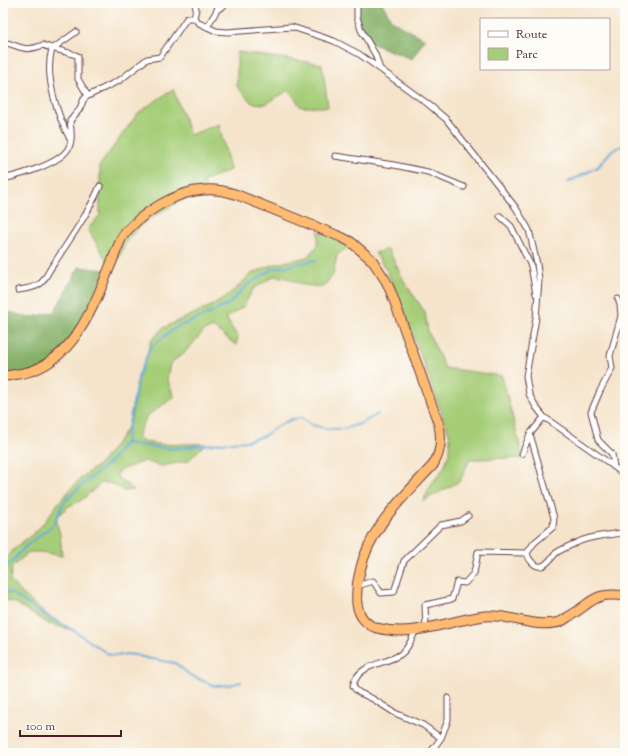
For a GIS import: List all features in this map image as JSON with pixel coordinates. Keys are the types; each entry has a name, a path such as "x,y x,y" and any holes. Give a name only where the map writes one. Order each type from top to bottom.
{"highway":[{"path":"3,376 31,371 52,359 63,350 81,326 97,299 122,237 128,228 150,211 184,194 204,190 222,191 235,194 351,242 372,260 391,292 439,425 441,442 439,454 433,465 383,519 369,543 362,561 356,598 359,611 363,618 369,624 378,628 389,630 416,630 487,616 542,624 555,623 574,614 592,599 603,595 613,594 625,596"}],"street":[{"path":"194,18 196,9 195,3"},
{"path":"207,28 217,10 219,3"},
{"path":"217,10 228,3"},
{"path":"357,3 357,17 361,30 375,54 380,69"},
{"path":"3,179 26,173 43,166 58,158 68,150 71,139 70,121 84,99 120,80 147,59 160,57 187,18 194,18 207,28 227,32 292,27 334,41 359,54 428,104 446,119 516,208 529,230 539,280 536,318 526,376 529,394 536,407 544,417 614,467 625,477"},
{"path":"71,139 62,124 57,108 52,86 50,63 52,49 76,32"},
{"path":"3,42 22,49 34,48 43,45 52,49 68,51 78,56 78,79 88,96"},
{"path":"335,156 428,172 464,187"},
{"path":"18,290 34,288 42,282 68,244 100,186"},
{"path":"500,216 511,226 531,266 537,301"},
{"path":"614,467 612,454 598,440 591,412 612,368 610,356 621,316 618,299"},
{"path":"522,454 530,434 544,417"},
{"path":"527,553 530,548 553,527 554,524 552,510 530,434"},
{"path":"357,586 373,581 381,593 394,592 404,561 441,526 461,520 468,516"},
{"path":"527,553 532,563 542,566 557,553 578,542 592,537 625,532"},
{"path":"426,628 425,605 452,600 457,582 465,583 474,573 478,552 527,553"},
{"path":"416,630 409,645 401,654 364,670 356,678 353,686 360,693 373,699 395,714 423,726 441,738"},
{"path":"430,753 441,738 448,720 448,698"}],"green space":[{"path":"357,3 382,3 392,21 425,39 412,59 368,42 361,30"},
{"path":"237,52 322,64 328,107 301,107 289,90 266,104 252,103 237,87"},
{"path":"173,89 190,135 219,124 230,170 203,181 207,194 179,202 148,219 127,240 113,271 88,229 100,215 100,165 138,113"},
{"path":"318,231 352,244 337,255 333,275 323,287 303,285 287,278 274,276 253,289 244,306 226,318 238,337 236,345 213,327 204,331 186,351 170,364 167,378 174,397 147,416 137,437 152,443 170,445 205,444 188,461 161,466 144,461 118,471 117,477 134,490 125,491 110,483 101,483 82,500 69,506 57,516 62,556 41,552 29,552 12,567 10,581 32,603 47,615 73,630 49,624 15,603 3,599 3,561 18,545 32,535 42,525 59,502 83,476 100,464 130,423 139,374 151,341 163,328 217,303 233,291 251,274 272,265 307,257 318,245"},
{"path":"388,249 405,283 425,312 428,332 445,368 502,376 523,458 470,459 460,481 423,501 433,482 444,468 449,452 450,436 404,310 387,271 375,253"},
{"path":"79,267 113,271 100,298 54,363 38,373 16,377 3,376 3,316 11,312 29,318 54,312"}],"waterway":[{"path":"568,182 598,167 612,150 625,145"},
{"path":"3,571 26,546 53,525 64,502 83,484 108,464 125,443 139,374 151,347 175,328 229,304 246,286 272,269 317,260"},
{"path":"125,443 169,449 247,441 264,436 276,427 292,419 302,418 312,425 328,429 343,429 360,424 378,414"},
{"path":"3,591 11,593 36,610 73,630 108,654 117,656 126,654 135,655 175,663 190,675 215,686 230,685 241,682"}]}
